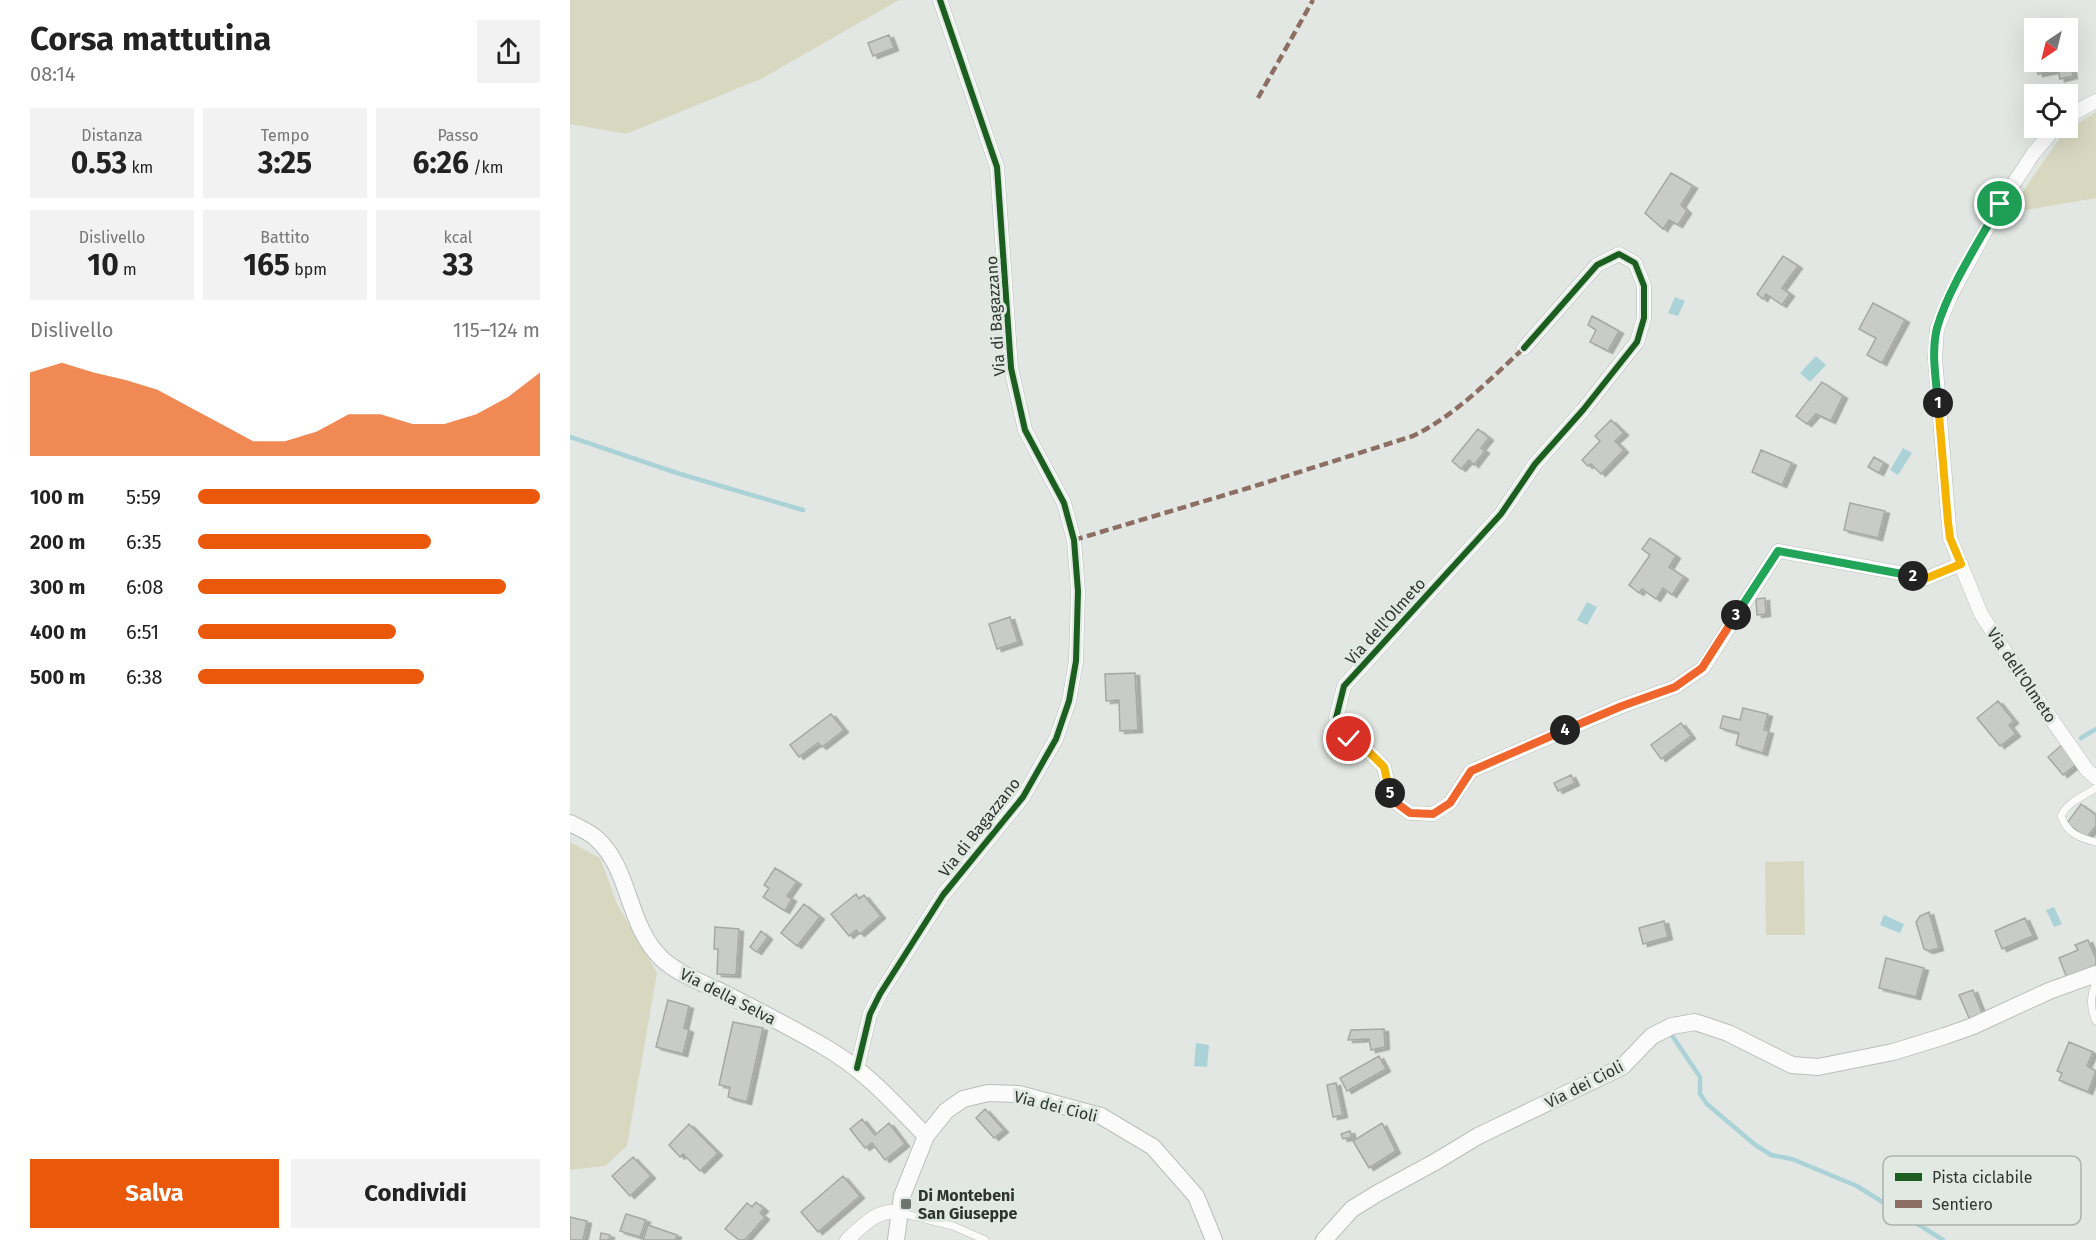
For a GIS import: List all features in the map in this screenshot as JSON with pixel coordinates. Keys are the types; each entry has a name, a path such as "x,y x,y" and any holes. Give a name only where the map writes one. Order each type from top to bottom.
{"street":[{"name":"Via di Bagazzano","path":"857,1068 870,1014 880,994 943,896 1023,797 1056,739 1069,701 1076,661 1078,591 1074,540 1064,503 1025,430 1011,368 997,167 940,0"},
{"path":"2078,111 2096,101"},
{"name":"Via dell'Olmeto","path":"2047,138 2033,154 2000,204 1951,295 1937,329 1935,358 1950,538 1981,614 2015,667 2096,778"},
{"name":"Via dell'Olmeto","path":"1524,348 1597,265 1619,254 1635,263 1644,286 1644,318 1636,342 1583,410 1535,464 1501,514 1344,686 1336,718 1349,739 1369,752 1384,767 1391,799 1410,813 1433,814 1450,803 1471,771 1622,706 1675,687 1702,668 1778,551 1927,578 1961,564"},
{"name":"Via della Selva","path":"570,823 597,839 608,851 634,915 661,958 688,975 826,1047 857,1068 883,1090 926,1136"},
{"name":"Via dei Cioli","path":"1324,1240 1352,1209 1378,1192 1478,1136 1622,1067 1652,1036 1672,1026 1695,1022 1728,1033 1792,1065 1818,1067 1893,1052 1945,1036 1973,1026 2049,991 2096,974"},
{"name":"Via dei Cioli","path":"896,1240 902,1196 926,1136 946,1111 963,1099 988,1093 1019,1094 1101,1116 1154,1147 1196,1197 1214,1240"},
{"path":"847,1240 881,1212 899,1212"}],"lane":[{"path":"2096,788 2064,810 2061,816 2070,832 2096,842"},
{"path":"2096,981 2090,998 2091,1012 2096,1021"},
{"path":"899,1212 953,1226 985,1240"}],"green space":[{"path":"570,0 899,0 761,79 626,134 570,124"},
{"path":"2096,112 2096,198 2008,213 2060,138 2078,138 2078,123"},
{"path":"570,842 600,858 617,904 657,973 627,1146 605,1166 570,1170"},
{"path":"1804,861 1805,935 1766,935 1765,862"}],"water":[{"path":"1675,297 1685,301 1678,316 1668,313"},
{"path":"1816,356 1826,365 1810,382 1800,373"},
{"path":"1903,448 1912,453 1898,475 1890,470"},
{"path":"1587,602 1597,607 1587,625 1577,620"},
{"path":"2054,907 2062,924 2054,927 2046,910"},
{"path":"1884,915 1904,924 1900,933 1880,925"},
{"path":"1196,1043 1209,1045 1207,1067 1194,1066"}],"building":[{"path":"889,35 894,48 873,56 868,43"},
{"path":"2058,72 2072,72 2073,76 2060,79"},
{"path":"1671,173 1693,186 1681,205 1687,211 1678,225 1669,220 1663,229 1645,213"},
{"path":"1783,256 1798,266 1782,288 1790,294 1782,305 1766,294 1763,299 1757,294"},
{"path":"1873,303 1905,320 1882,363 1867,355 1876,338 1859,329"},
{"path":"1592,316 1619,331 1608,351 1590,342 1596,330 1588,325"},
{"path":"1822,382 1843,396 1831,421 1816,414 1807,424 1796,416"},
{"path":"1611,420 1624,433 1615,441 1624,450 1601,474 1591,464 1588,466 1582,460 1600,441 1595,436"},
{"path":"1478,429 1489,438 1481,448 1485,451 1474,465 1469,460 1461,469 1452,461"},
{"path":"1761,450 1792,463 1782,485 1752,472"},
{"path":"1874,457 1884,463 1879,473 1868,467"},
{"path":"1850,503 1885,511 1878,538 1844,530"},
{"path":"1650,538 1676,556 1669,567 1684,577 1672,595 1663,588 1656,599 1642,589 1639,593 1629,585 1650,555 1642,549"},
{"path":"1765,598 1766,614 1757,615 1756,599"},
{"path":"1010,617 1018,642 997,649 989,624"},
{"path":"1135,673 1138,730 1120,731 1119,700 1106,701 1105,674"},
{"path":"1998,701 2014,721 2009,725 2016,734 2000,746 1977,718"},
{"path":"1743,708 1768,714 1764,730 1769,731 1763,753 1736,745 1739,733 1720,728 1723,716 1740,720"},
{"path":"831,714 844,730 822,747 818,743 799,757 790,745"},
{"path":"1681,723 1691,736 1661,759 1651,745"},
{"path":"2063,744 2078,763 2063,775 2048,757"},
{"path":"1571,775 1575,783 1558,791 1554,783"},
{"path":"2081,804 2096,815 2096,826 2086,838 2067,823"},
{"path":"775,868 797,882 787,896 792,899 785,911 763,897 769,888 764,885"},
{"path":"856,894 859,899 864,895 881,916 860,934 856,930 849,936 831,914"},
{"path":"804,904 820,917 797,946 781,933"},
{"path":"1929,912 1939,948 1929,951 1924,949 1916,922 1920,916"},
{"path":"2025,918 2033,936 2002,949 1995,931"},
{"path":"1664,921 1668,937 1643,944 1639,928"},
{"path":"715,927 739,929 736,975 717,974 718,949 714,949"},
{"path":"761,931 768,937 757,952 750,947"},
{"path":"2088,940 2096,959 2096,965 2067,978 2059,958 2078,950 2075,945"},
{"path":"1886,958 1924,968 1916,997 1879,988"},
{"path":"1973,990 1983,1015 1970,1020 1959,995"},
{"path":"668,1000 689,1006 684,1028 689,1030 683,1054 656,1047"},
{"path":"733,1022 763,1028 747,1102 728,1097 730,1087 719,1085"},
{"path":"1384,1029 1385,1047 1371,1050 1369,1039 1348,1040 1351,1030"},
{"path":"2069,1042 2093,1052 2087,1066 2096,1071 2088,1092 2059,1080 2062,1073 2057,1071"},
{"path":"1379,1056 1386,1069 1347,1091 1340,1078"},
{"path":"1336,1083 1343,1115 1333,1117 1327,1085"},
{"path":"985,1109 1004,1130 994,1138 976,1118"},
{"path":"862,1119 875,1135 889,1123 905,1144 885,1160 872,1143 865,1148 850,1129"},
{"path":"1382,1123 1396,1151 1369,1168 1353,1141"},
{"path":"689,1124 718,1153 700,1171 683,1154 680,1157 669,1145"},
{"path":"1350,1131 1352,1137 1343,1139 1341,1134"},
{"path":"633,1157 651,1176 630,1196 612,1176"},
{"path":"843,1176 860,1196 818,1232 801,1212"},
{"path":"756,1202 764,1209 760,1213 765,1217 745,1240 739,1240 725,1229 747,1203 752,1207"},
{"path":"626,1214 646,1220 640,1237 620,1231"},
{"path":"570,1217 587,1221 583,1240 570,1240"},
{"path":"648,1225 677,1235 675,1240 643,1240"},
{"path":"601,1233 610,1235 609,1240 600,1240"}],"waterway":[{"path":"570,437 680,474 803,510"},
{"path":"2081,738 2096,729"},
{"path":"1671,1034 1700,1077 1700,1094 1707,1104 1754,1144 1771,1155 1792,1159 1857,1186 1883,1202"},
{"path":"1919,1225 1943,1240"}],"marked path":[{"path":"1258,98 1313,0"},
{"path":"1074,540 1413,436 1429,428 1458,407 1524,348"}],"cycle path":[{"path":"857,1068 870,1014 880,994 943,895 1023,797 1056,739 1069,701 1076,661 1078,591 1074,540 1064,503 1025,430 1011,368 997,167 940,0"},
{"path":"1524,348 1597,265 1619,254 1635,263 1644,286 1644,318 1637,342 1583,410 1535,464 1501,514 1344,686 1336,718 1349,739 1369,752 1384,767 1391,799 1410,813 1433,814 1450,803 1471,771 1622,706 1675,687 1703,668 1778,551 1927,578 1961,564"}],"place":[{"name":"Di Montebeni San Giuseppe","path":"906,1204"}],"route":[{"path":"1349,739 1369,752 1384,767 1391,799 1410,813 1433,814 1450,803 1471,771 1622,706 1675,687 1702,668 1778,551 1927,578 1961,564 1950,538 1948,522 1935,358 1937,329 1951,295 2000,204"}]}
